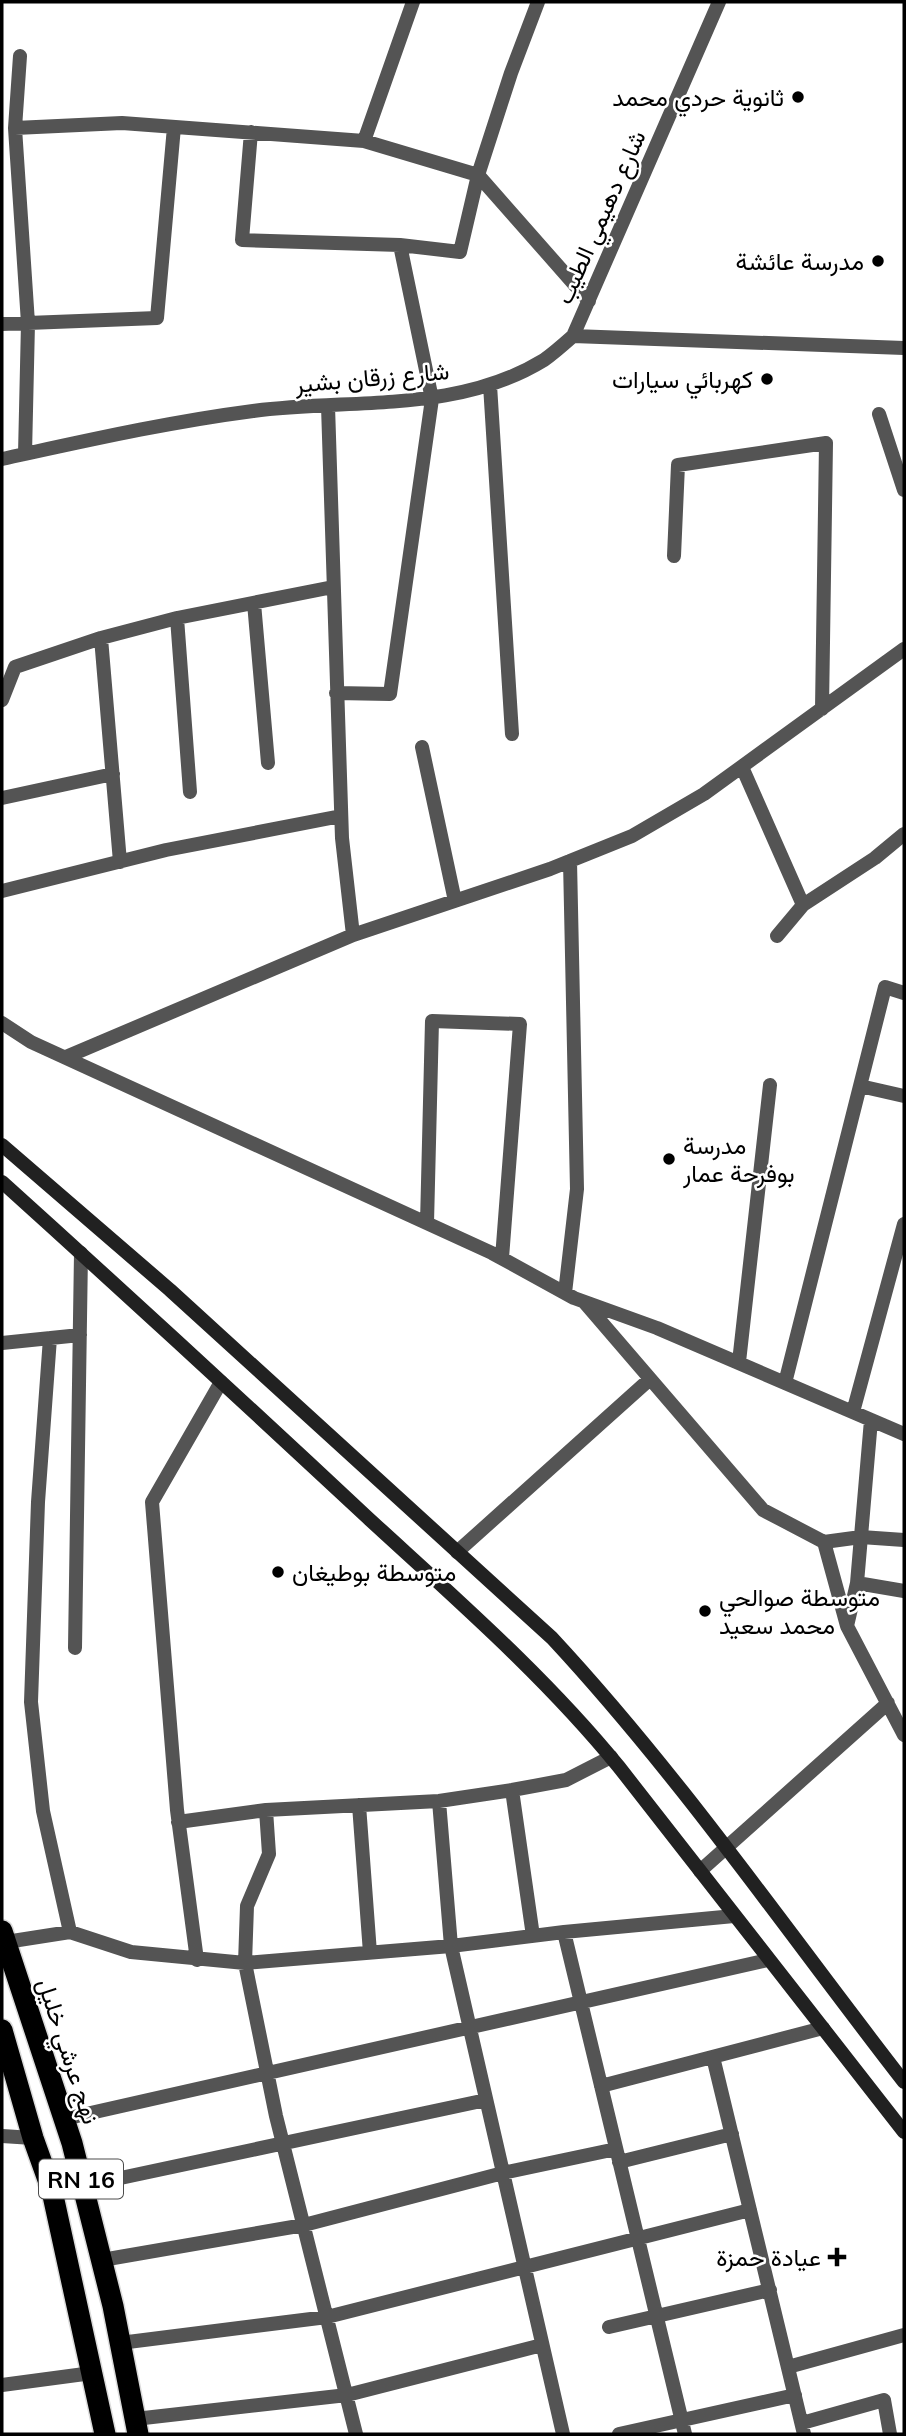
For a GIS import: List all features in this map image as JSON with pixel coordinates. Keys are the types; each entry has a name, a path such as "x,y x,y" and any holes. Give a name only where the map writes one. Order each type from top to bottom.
{"highway":[{"name":"نهج عرشي خليل","path":"4,1936 83,2186 102,2260 136,2426"},
{"name":"RN 16","path":"2,2030 51,2191 105,2434"}],"street":[{"path":"364,141 413,2"},
{"path":"251,132 242,240 400,245 460,252 478,175 511,73 538,2"},
{"name":"شارع دهيمي الطيب","path":"573,336 719,2"},
{"path":"20,56 15,128 29,323 25,454"},
{"path":"15,128 122,123 364,141 478,175 589,301"},
{"path":"2,324 157,318 174,127"},
{"path":"337,693 390,694 432,399 400,245"},
{"path":"573,336 904,348"},
{"name":"شارع زرقان بشير","path":"2,459 177,422 257,410 432,399 490,385 545,359 573,336"},
{"path":"490,385 512,734"},
{"path":"328,406 341,816 353,935"},
{"path":"879,414 904,490"},
{"path":"674,556 678,465 826,443 822,709"},
{"path":"2,701 15,667 102,638 177,618 333,587"},
{"path":"254,603 268,763"},
{"path":"177,618 190,792"},
{"path":"102,638 120,862"},
{"path":"66,1057 353,935 570,861 632,836 704,794 904,649"},
{"path":"422,747 455,901"},
{"path":"742,767 803,905"},
{"path":"2,798 113,774"},
{"path":"2,891 166,850 341,816"},
{"path":"777,936 803,905 875,858 904,834"},
{"path":"565,1293 578,1189 570,861"},
{"path":"785,1383 885,987 904,993"},
{"path":"427,1223 432,1021 520,1024 502,1258"},
{"path":"2,1023 31,1042 502,1258 584,1302 657,1328 904,1434"},
{"path":"739,1362 770,1085"},
{"path":"860,1086 904,1096"},
{"path":"2,1145 170,1290 552,1638 602,1692 727,1848 904,2082"},
{"path":"2,1182 473,1615 576,1716 904,2132"},
{"path":"853,1412 904,1224"},
{"path":"75,1648 81,1253"},
{"path":"584,1302 763,1510 824,1542 861,1537 904,1540"},
{"path":"2,1343 80,1335"},
{"path":"50,1338 38,1502 31,1702 43,1811 70,1931"},
{"path":"457,1552 650,1379"},
{"path":"197,1960 178,1822 152,1502 221,1382"},
{"path":"848,1626 857,1583 871,1420"},
{"path":"824,1542 848,1626 904,1735"},
{"path":"857,1583 904,1591"},
{"path":"700,1871 888,1703"},
{"path":"178,1822 266,1810 439,1801 566,1780 611,1757"},
{"path":"512,1790 533,1936"},
{"path":"439,1801 451,1946 563,2434"},
{"path":"359,1805 370,1953"},
{"path":"266,1810 269,1854 247,1906 244,1963 284,2145 356,2434"},
{"path":"4,1936 70,1931 131,1952 244,1963 451,1946 734,1916"},
{"path":"564,1932 683,2428"},
{"path":"64,2119 768,1960"},
{"path":"601,2086 823,2028"},
{"path":"713,2057 803,2429 884,2400 891,2434"},
{"path":"83,2186 486,2101"},
{"path":"102,2260 304,2225 503,2173 618,2156 732,2134"},
{"path":"2,2136 33,2138"},
{"path":"120,2343 327,2317 750,2210"},
{"path":"609,2327 770,2290"},
{"path":"789,2367 904,2335"},
{"path":"136,2426 346,2395 542,2345"},
{"path":"2,2385 92,2373"},
{"path":"619,2434 683,2428 795,2395"}],"place":[{"name":"ثانوية حردي محمد","path":"798,97"},
{"name":"مدرسة عائشة","path":"878,261"},
{"name":"كهربائي سيارات","path":"767,379"},
{"name":"مدرسة بوفرحة عمار","path":"669,1159"},
{"name":"متوسطة بوطيغان","path":"278,1572"},
{"name":"متوسطة صوالحي محمد سعيد","path":"705,1611"},
{"name":"عيادة حمزة","path":"837,2257"}]}
